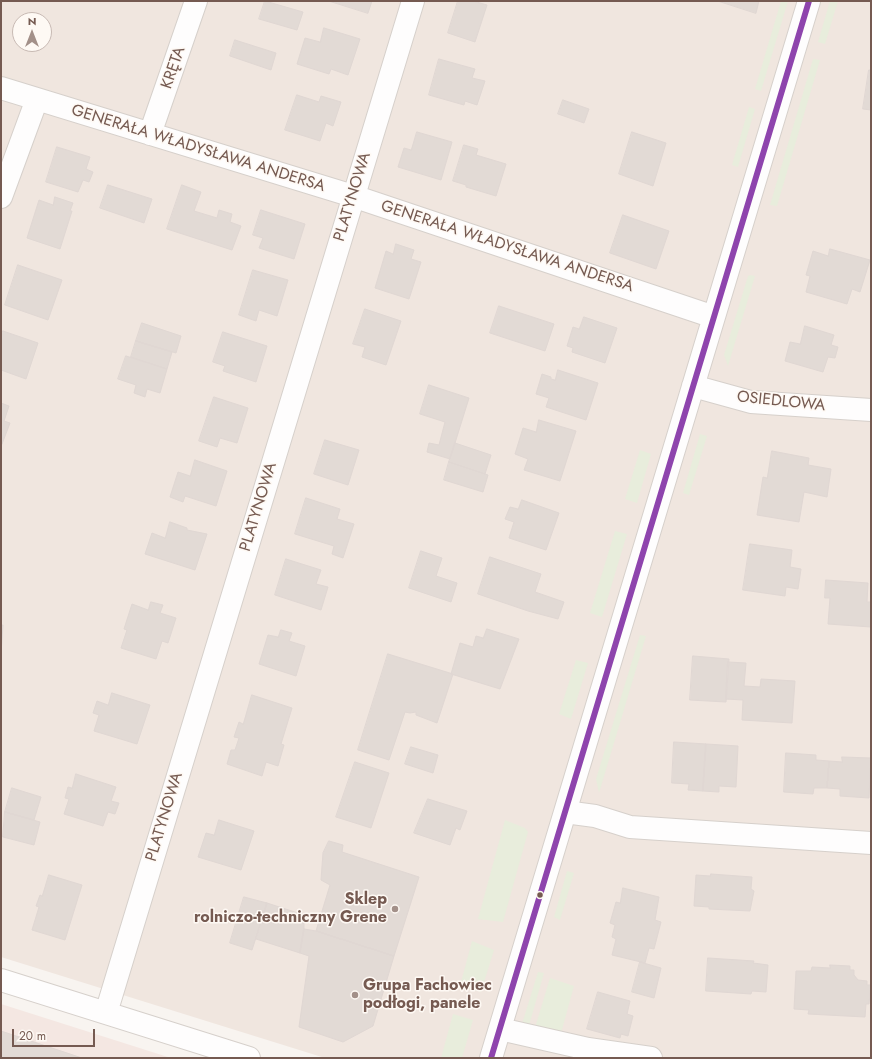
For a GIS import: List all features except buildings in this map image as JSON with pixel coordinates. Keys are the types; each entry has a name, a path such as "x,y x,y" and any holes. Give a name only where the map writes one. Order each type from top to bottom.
{"street":[{"name":"KRĘTA","path":"150,134 196,1"},
{"name":"PLATYNOWA","path":"106,1013 413,1"},
{"path":"491,1058 809,1"},
{"name":"GENERAŁA WŁADYSŁAWA ANDERSA","path":"1,88 353,196 714,317"},
{"path":"1,197 37,99"},
{"name":"OSIEDLOWA","path":"693,386 751,402 871,410"},
{"path":"565,812 595,816 630,827 871,843"},
{"path":"1,980 249,1058"},
{"path":"500,1030 588,1049 651,1058"}],"shaded area":[{"path":"1,1 871,1 871,1058 325,1058 1,957"},
{"path":"1,1004 171,1058 1,1058"}],"green space":[{"path":"781,1 788,1 761,91 755,89"},
{"path":"830,1 838,1 825,44 818,42"},
{"path":"813,59 820,60 777,206 770,205"},
{"path":"749,107 755,109 738,167 732,165"},
{"path":"748,276 755,276 728,366 724,355"},
{"path":"700,434 707,436 689,495 683,493"},
{"path":"640,450 651,454 637,503 625,499"},
{"path":"615,531 627,534 602,617 590,613"},
{"path":"640,635 646,636 599,793 596,779"},
{"path":"576,660 588,663 571,719 559,714"},
{"path":"505,820 525,828 528,832 503,922 478,919"},
{"path":"567,871 574,873 560,920 554,917"},
{"path":"472,941 494,950 481,992 460,986"},
{"path":"538,972 544,973 528,1029 521,1027"},
{"path":"550,978 574,986 560,1037 534,1031"},
{"path":"453,1014 473,1020 462,1058 441,1058"}],"transit line":[{"path":"491,1058 809,1"}],"place":[{"name":"Sklep rolniczo-techniczny Grene","path":"395,909"},
{"name":"Grupa Fachowiec podłogi, panele","path":"355,995"}]}
